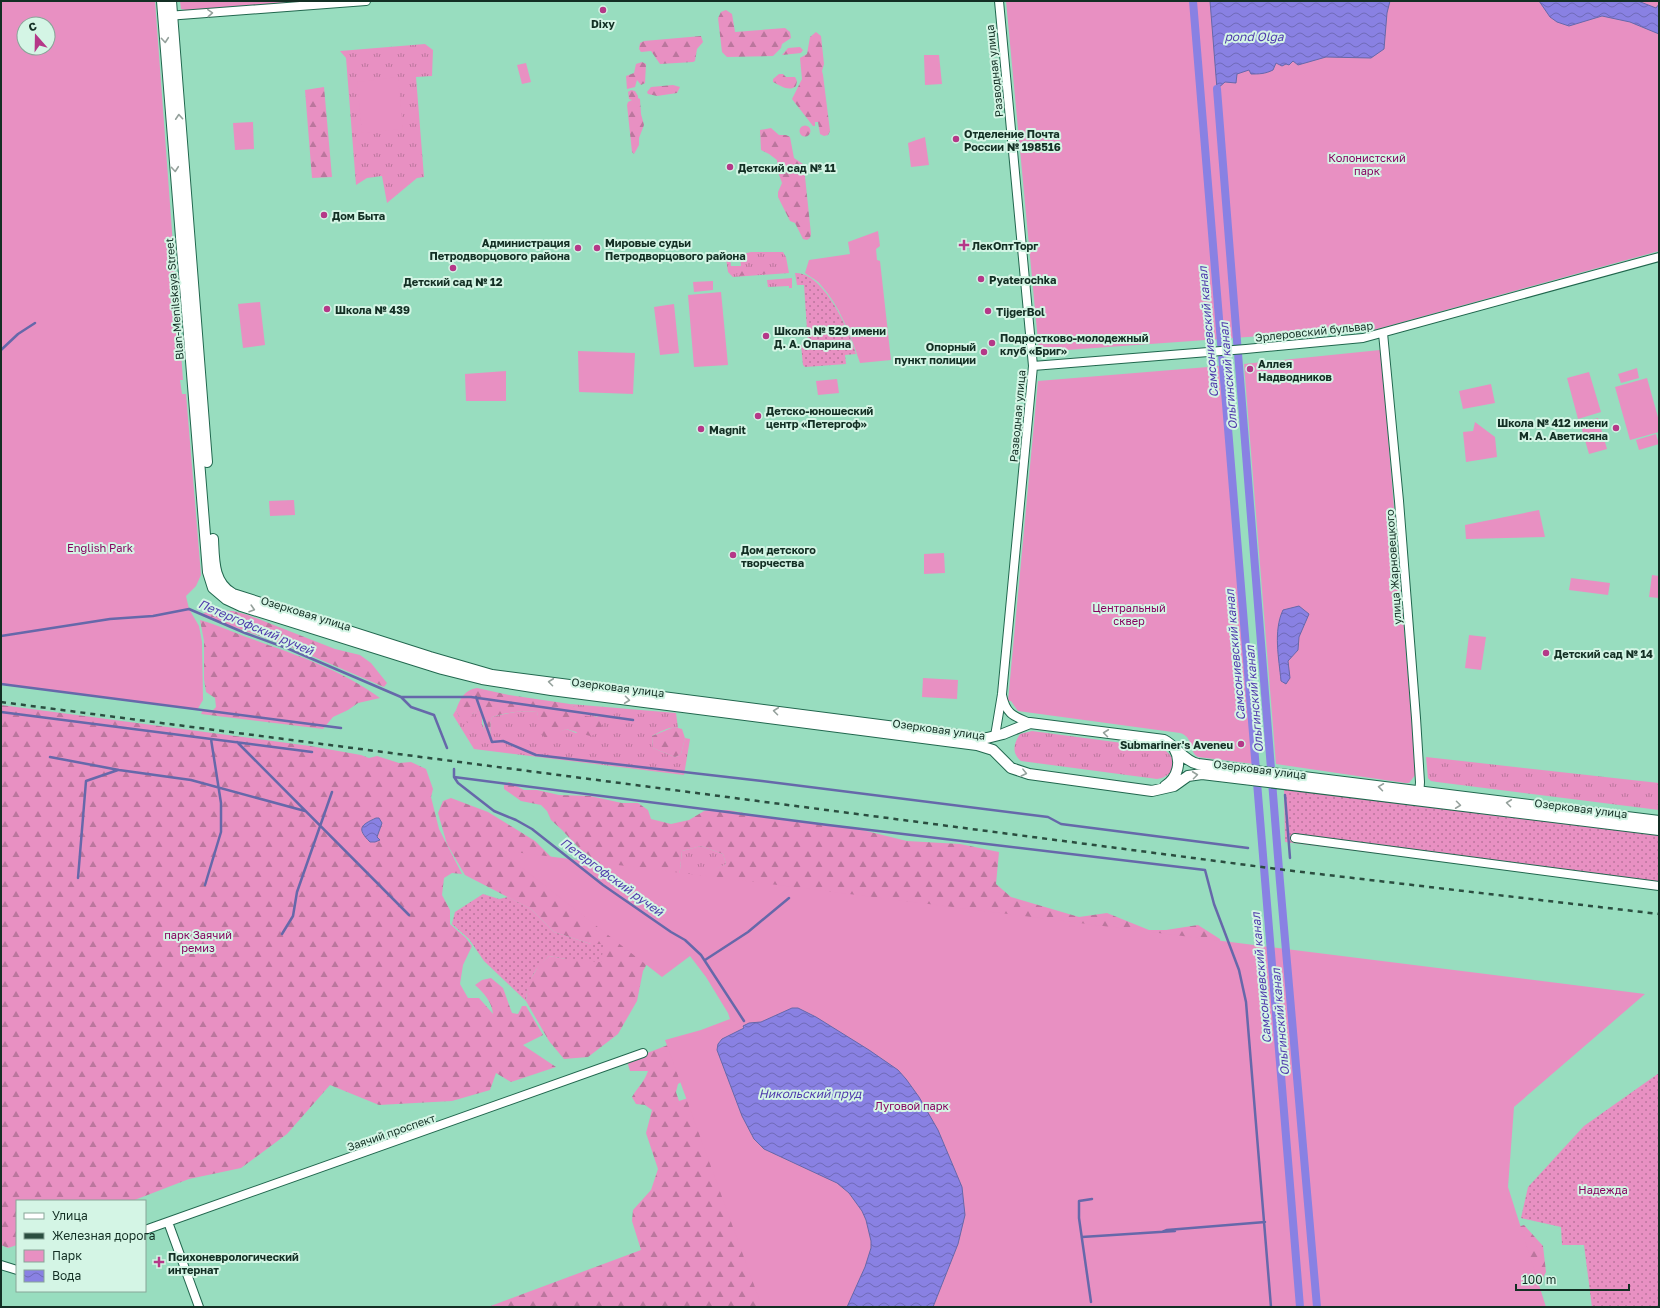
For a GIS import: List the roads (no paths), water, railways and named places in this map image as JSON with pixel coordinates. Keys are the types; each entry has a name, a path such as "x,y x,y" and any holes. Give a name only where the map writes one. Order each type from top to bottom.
{"street":[{"name":"Blan-Menilskaya Street","path":"162,1 167,16 208,572 210,583 220,590"},
{"name":"Blan-Menilskaya Street","path":"167,16 170,1"},
{"path":"167,16 366,1"},
{"name":"Разводная улица","path":"995,736 1002,694 1033,366 999,1"},
{"name":"Эрлеровский бульвар","path":"1033,366 1334,341 1383,333 1659,257"},
{"name":"улица Жарновецкого","path":"1383,333 1400,501 1416,718 1419,796"},
{"name":"Озерковая улица","path":"220,590 430,657 492,674 981,738 995,736 1030,723"},
{"name":"Озерковая улица","path":"220,590 232,602 251,609 298,622 482,680 977,745 993,750 1011,768 1029,774 1144,791 1160,790 1174,786 1184,778 1192,775 1245,774"},
{"name":"Озерковая улица","path":"1002,694 1008,712 1030,723 1164,740 1172,744 1187,759 1195,764 1245,774 1419,796 1659,830"},
{"path":"993,750 995,736"},
{"path":"1160,790 1168,784 1178,769 1177,753 1172,744"},
{"name":"Озерковая улица","path":"1419,796 1659,821"},
{"path":"1295,838 1659,886"},
{"name":"Заячий проспект","path":"146,1230 643,1053"},
{"path":"168,1222 199,1307"},
{"path":"1,1265 16,1270"}],"water":[{"name":"pond Olga","path":"1210,1 1390,1 1387,13 1384,49 1371,58 1326,57 1298,65 1293,61 1289,65 1286,64 1282,66 1276,63 1273,70 1267,72 1251,74 1249,70 1237,74 1236,83 1225,82 1217,89"},
{"path":"1539,1 1638,1 1656,8 1659,4 1659,34 1630,22 1602,16 1569,26 1557,22 1550,17"},
{"path":"1299,606 1309,614 1299,637 1298,650 1288,661 1290,678 1286,684 1281,681 1277,636 1278,627 1283,610"},
{"path":"376,818 379,818 382,823 377,837 380,840 370,842 363,833 362,827"},
{"name":"Никольский пруд","path":"792,1008 798,1008 816,1017 898,1070 919,1097 938,1130 962,1187 965,1215 958,1244 933,1307 847,1307 865,1267 871,1248 871,1241 866,1220 862,1211 849,1193 837,1183 764,1149 754,1139 742,1116 717,1050 718,1044 722,1039 744,1028 743,1026 749,1023 761,1022"}],"waterway":[{"name":"Самсониевский канал","path":"1193,1 1300,1307"},
{"name":"Ольгинский канал","path":"1217,89 1280,882 1317,1307"},
{"path":"1,350 18,334 35,323"},
{"name":"Петергофский ручей","path":"1,636 110,619 153,616 189,609 245,633 289,649 401,697 411,707 434,715 447,748"},
{"path":"1,684 341,728"},
{"path":"401,697 471,697 633,720"},
{"path":"476,697 492,742 503,741 536,755 762,781 1048,817 1061,824 1248,848"},
{"path":"1,712 312,752"},
{"path":"205,885 221,832 221,803 211,739"},
{"path":"237,742 409,915"},
{"path":"50,757 119,770 191,780 305,811"},
{"name":"Петергофский ручей","path":"454,769 454,777 458,783 494,811 516,820 532,829 603,885 685,940 701,955 744,1021"},
{"path":"78,878 86,781 118,770"},
{"path":"454,777 828,825 1205,870 1214,904 1239,970 1246,1002 1271,1307"},
{"path":"282,934 293,916 297,892 332,792"},
{"path":"1285,795 1290,858"},
{"path":"705,960 748,932 789,898"},
{"path":"1091,1302 1079,1218 1079,1201 1092,1199"},
{"path":"1162,1232 1167,1230 1265,1222"},
{"path":"1082,1237 1175,1231"}],"railway":[{"path":"1,702 1285,870 1659,914"}],"place":[{"name":"Dixy","path":"603,10"},
{"name":"Отделение Почта России № 198516","path":"956,139"},
{"name":"Детский сад № 11","path":"730,167"},
{"name":"Дом Быта","path":"324,215"},
{"name":"ЛекОптТорг","path":"964,245"},
{"name":"Администрация Петродворцового района","path":"578,248"},
{"name":"Мировые судьи Петродворцового района","path":"597,248"},
{"name":"Детский сад № 12","path":"453,268"},
{"name":"Pyaterochka","path":"981,279"},
{"name":"Школа № 439","path":"327,309"},
{"name":"TijgerBol","path":"988,311"},
{"name":"Школа № 529 имени Д. А. Опарина","path":"766,336"},
{"name":"Подростково-молодежный клуб «Бриг»","path":"992,343"},
{"name":"Опорный пункт полиции","path":"984,352"},
{"name":"Аллея Надводников","path":"1250,369"},
{"name":"Детско-юношеский центр «Петергоф»","path":"758,416"},
{"name":"Школа № 412 имени М. А. Аветисяна","path":"1616,428"},
{"name":"Magnit","path":"701,429"},
{"name":"Дом детского творчества","path":"733,555"},
{"name":"Детский сад № 14","path":"1546,653"},
{"name":"Submariner's Aveneu","path":"1241,744"},
{"name":"Психоневрологический интернат","path":"159,1262"}],"park label":[{"name":"Колонистский парк","path":"1367,163"},
{"name":"English Park","path":"100,547"},
{"name":"Центральный сквер","path":"1129,613"},
{"name":"парк Заячий ремиз","path":"198,940"},
{"name":"Луговой парк","path":"912,1105"},
{"name":"Надежда","path":"1603,1189"}]}
